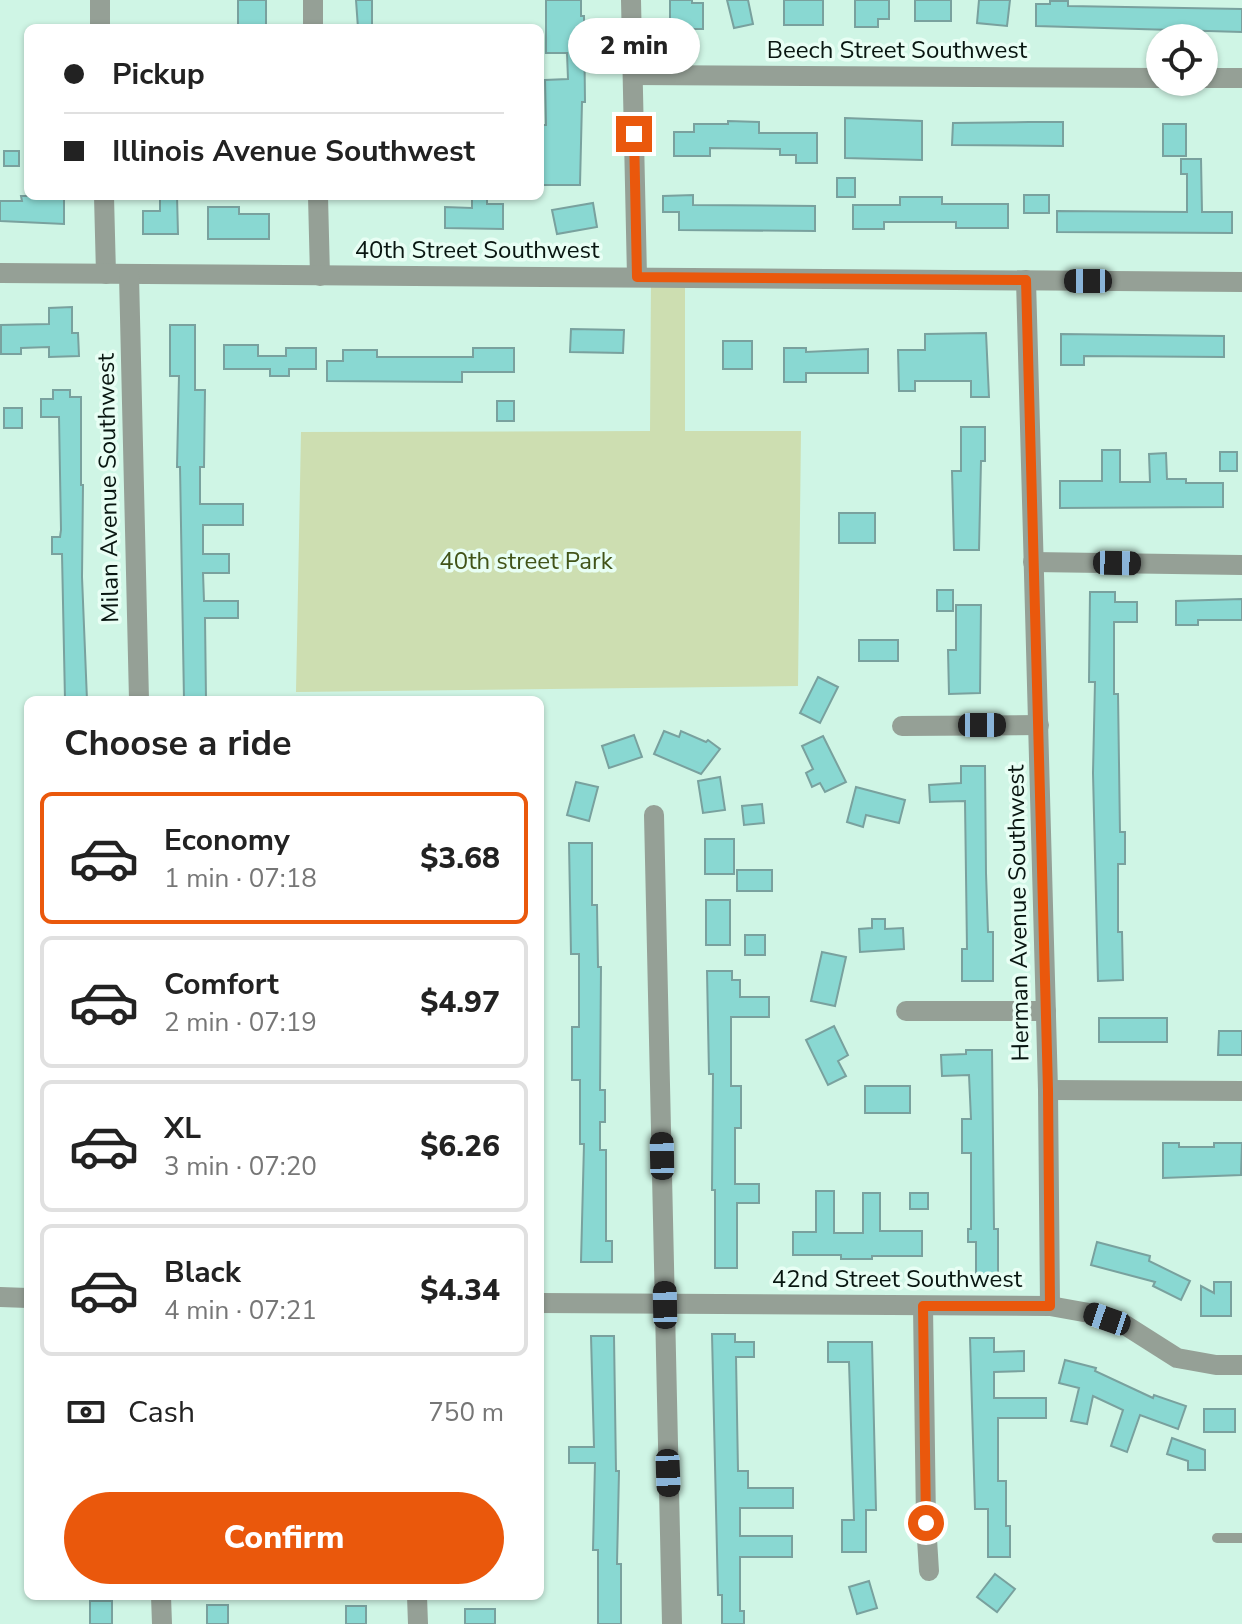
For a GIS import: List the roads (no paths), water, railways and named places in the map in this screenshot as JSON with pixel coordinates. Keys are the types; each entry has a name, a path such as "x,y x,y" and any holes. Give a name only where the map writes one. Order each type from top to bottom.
{"street":[{"path":"100,0 100,24"},
{"path":"313,0 313,24"},
{"path":"631,0 637,277"},
{"name":"Beech Street Southwest","path":"633,75 1146,78"},
{"path":"1218,78 1242,78"},
{"path":"104,200 106,274"},
{"path":"318,200 320,276"},
{"name":"40th Street Southwest","path":"0,273 1242,282"},
{"name":"Milan Avenue Southwest","path":"129,275 139,696"},
{"name":"Herman Avenue Southwest","path":"1026,280 1048,1090 1050,1306"},
{"path":"1033,562 1242,565"},
{"path":"902,726 1039,725"},
{"path":"654,815 672,1624"},
{"path":"906,1011 1046,1011"},
{"path":"1048,1090 1242,1091"},
{"path":"0,1297 24,1298"},
{"name":"42nd Street Southwest","path":"544,1303 1050,1306 1089,1313 1125,1325 1177,1358 1216,1365 1242,1365"},
{"path":"923,1306 929,1571"},
{"path":"161,1600 162,1624"},
{"path":"417,1600 418,1624"}],"lane":[{"path":"1217,1538 1242,1538"}],"park label":[{"name":"40th street Park","path":"526,561"}]}
